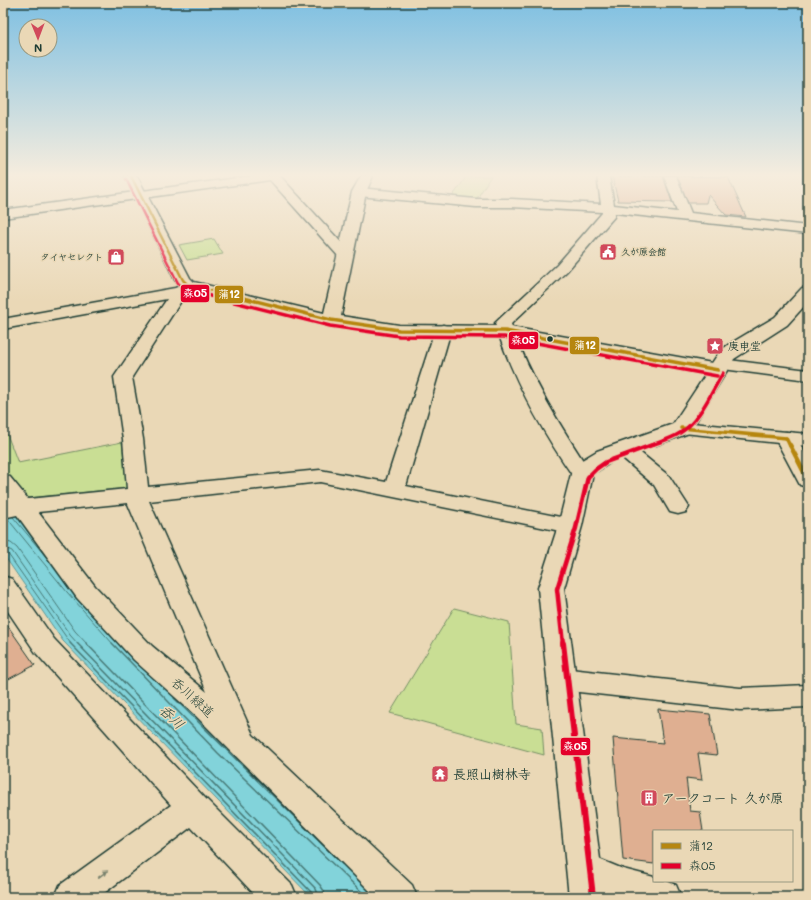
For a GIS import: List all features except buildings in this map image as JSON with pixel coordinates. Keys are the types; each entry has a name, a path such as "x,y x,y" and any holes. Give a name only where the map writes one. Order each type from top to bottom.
{"street":[{"path":"152,218 183,280 184,289 123,377 133,439 137,494 139,504 243,744"},
{"path":"312,218 344,254"},
{"path":"331,320 353,218"},
{"path":"582,474 570,458 530,390 502,323 562,268 606,218"},
{"path":"695,218 808,230"},
{"path":"3,324 184,289 207,289 331,320 399,330 505,331 720,367 808,375"},
{"path":"680,428 727,355 782,321 808,292"},
{"path":"394,491 444,330"},
{"path":"664,897 623,885 586,883 551,588 570,526 582,474 585,468 592,463 680,428 808,440"},
{"path":"786,438 808,480"},
{"path":"624,449 662,481 678,507"},
{"path":"14,508 320,476 570,526"},
{"name":"呑川緑道","path":"3,482 14,508 86,592 143,653 206,708 400,897"},
{"path":"3,585 45,646 194,807 280,897"},
{"path":"561,678 740,699 808,696"},
{"path":"72,897 194,807"}],"green space":[{"path":"214,239 223,254 187,260 179,245"},
{"path":"5,429 18,463 122,442 127,488 20,499 3,476 3,430"},
{"path":"454,608 509,622 516,724 542,728 544,755 390,713"}],"water":[{"name":"呑川","path":"3,489 388,897 311,897 63,641 3,554"}],"transit line":[{"name":"森05","path":"146,218 178,283 187,292 206,295 330,326 399,336 504,337 717,376"},
{"name":"蒲12","path":"152,218 183,280 189,286 207,289 331,320 399,330 505,331 718,370"},
{"name":"森05","path":"593,896 557,589 576,528 588,477 596,469 618,456 658,443 681,433 698,414 723,373"},
{"name":"蒲12","path":"681,428 786,438"},
{"name":"蒲12","path":"786,438 808,480"}],"place":[{"name":"久が原会館","path":"608,252"},
{"name":"タイヤセレクト","path":"116,257"},
{"name":"庚申堂","path":"715,346"},
{"name":"長照山樹林寺","path":"440,774"},
{"name":"アークコート 久が原","path":"649,798"}]}
